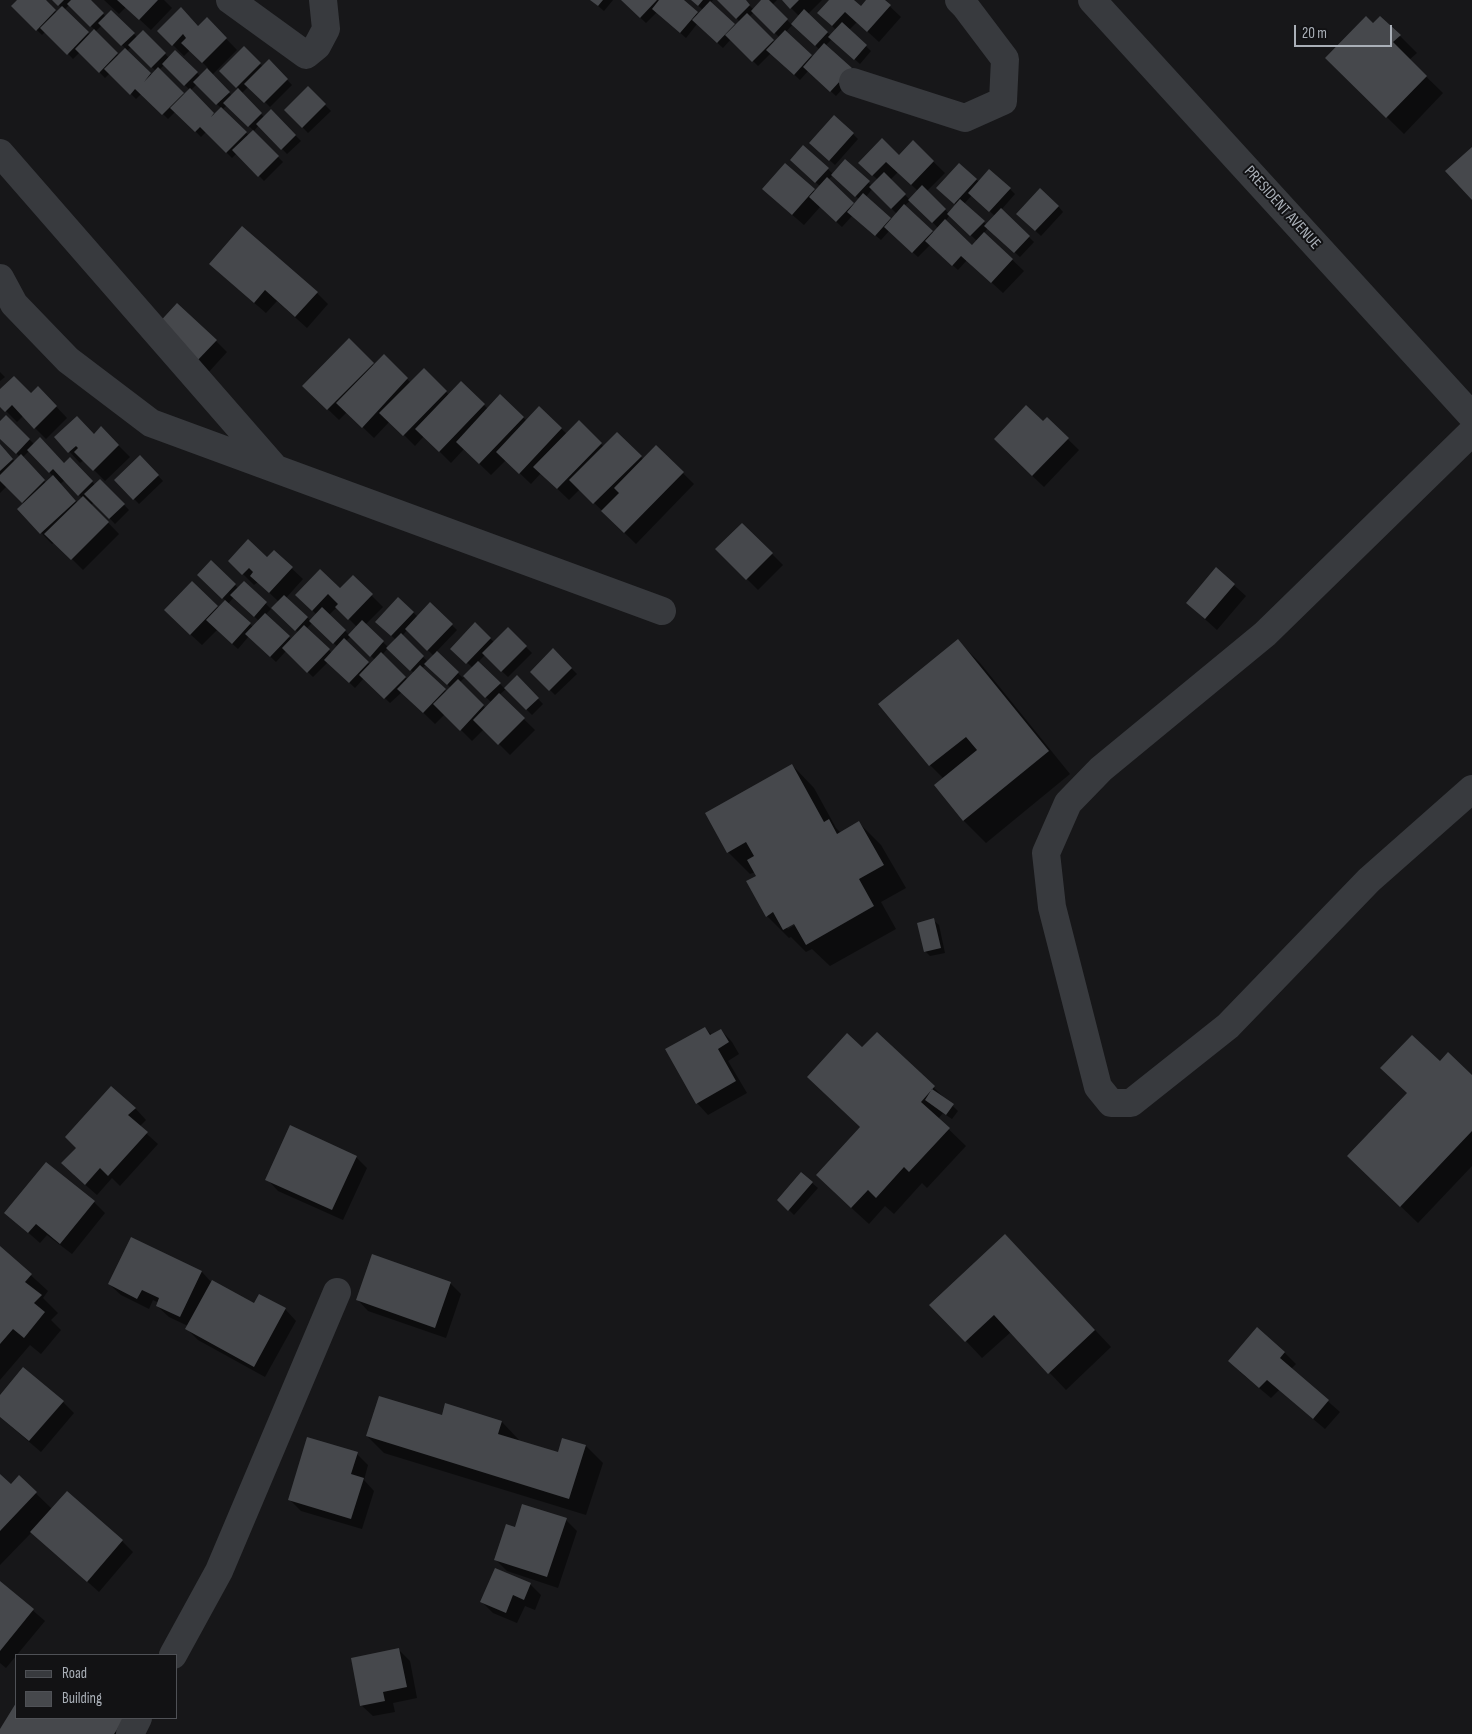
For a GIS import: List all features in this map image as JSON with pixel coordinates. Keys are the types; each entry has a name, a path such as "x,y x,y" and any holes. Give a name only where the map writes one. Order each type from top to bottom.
{"street":[{"path":"230,0 306,55 317,46 326,29 323,0"},
{"path":"853,82 965,118 1004,101 1005,60 959,0"},
{"name":"PRESIDENT AVENUE","path":"1092,0 1472,416"},
{"path":"0,153 277,470"},
{"path":"0,278 14,304 68,360 150,423 662,611"},
{"path":"1472,432 1265,634 1101,770 1068,803 1046,853 1052,907 1098,1087 1111,1103 1130,1103 1228,1026 1369,880 1472,789"},
{"path":"174,1654 220,1571 337,1292"},
{"path":"130,1734 138,1719"}],"building":[{"path":"17,0 46,0 56,10 36,31 11,6"},
{"path":"52,0 64,0 58,6"},
{"path":"71,0 91,0 104,13 90,27 67,4"},
{"path":"117,0 158,0 139,20"},
{"path":"590,0 603,0 598,6"},
{"path":"621,0 657,0 640,18"},
{"path":"659,0 684,0 698,12 680,33 652,9"},
{"path":"691,0 703,0 698,6"},
{"path":"717,0 746,0 750,5 736,19"},
{"path":"761,0 769,0 788,19 774,34 751,11"},
{"path":"782,0 799,0 790,9"},
{"path":"829,0 854,0 861,6 866,0 885,0 891,5 867,32 845,12 832,26 817,13"},
{"path":"710,1 735,24 717,43 692,20"},
{"path":"62,6 89,32 67,55 40,28"},
{"path":"181,7 198,26 207,17 227,38 202,63 181,43 186,38 183,34 172,46 157,31"},
{"path":"804,9 828,32 815,46 791,24"},
{"path":"111,10 135,33 121,46 98,23"},
{"path":"747,13 774,40 752,62 725,35"},
{"path":"1366,16 1373,23 1380,16 1401,35 1393,42 1427,76 1386,118 1325,58"},
{"path":"842,22 867,45 854,60 828,37"},
{"path":"94,29 118,53 99,73 75,49"},
{"path":"143,30 166,53 151,68 128,45"},
{"path":"785,30 812,55 794,75 766,50"},
{"path":"824,43 852,68 830,92 803,67"},
{"path":"244,46 261,63 236,88 219,71"},
{"path":"125,48 151,73 144,82 158,67 184,93 162,115 135,89 130,95 104,69"},
{"path":"175,50 198,72 184,86 162,64"},
{"path":"269,59 288,79 264,103 244,84"},
{"path":"207,68 230,92 216,105 193,82"},
{"path":"308,86 326,104 302,128 284,110"},
{"path":"190,88 214,113 211,117 221,107 247,132 226,153 200,127 195,132 170,108"},
{"path":"238,88 262,113 248,127 223,103"},
{"path":"271,109 296,135 281,150 256,124"},
{"path":"834,115 854,133 829,161 809,143"},
{"path":"253,130 279,156 258,177 232,150"},
{"path":"882,138 899,155 913,140 934,161 911,185 886,162 872,176 858,163"},
{"path":"803,145 829,168 815,183 790,160"},
{"path":"1472,147 1472,200 1445,171"},
{"path":"845,159 870,181 855,197 831,175"},
{"path":"785,163 815,189 792,215 762,189"},
{"path":"959,163 977,179 954,204 936,188"},
{"path":"989,169 1011,188 989,212 968,193"},
{"path":"884,172 906,194 891,209 869,187"},
{"path":"827,177 854,203 836,222 809,197"},
{"path":"922,185 946,209 932,223 908,200"},
{"path":"1040,188 1059,206 1035,231 1016,214"},
{"path":"863,193 891,218 875,236 847,212"},
{"path":"960,199 985,221 970,236 947,214"},
{"path":"904,204 933,231 912,253 884,227"},
{"path":"1001,208 1030,236 1014,253 984,226"},
{"path":"945,219 972,245 984,232 1013,259 991,283 961,256 952,266 925,241"},
{"path":"242,226 318,292 295,317 265,290 254,303 209,264"},
{"path":"177,303 217,340 195,363 155,327"},
{"path":"349,338 374,363 327,410 302,386"},
{"path":"384,354 408,378 362,428 336,403"},
{"path":"424,368 447,391 403,436 379,413"},
{"path":"14,376 31,393 38,386 57,406 34,429 12,405 5,412 0,407 0,389"},
{"path":"461,381 485,404 439,452 415,429"},
{"path":"500,394 524,417 479,464 456,442"},
{"path":"1026,405 1043,421 1047,417 1069,438 1032,476 994,439"},
{"path":"539,406 562,428 519,474 496,452"},
{"path":"6,415 30,439 16,454 0,439 0,421"},
{"path":"77,416 94,434 101,426 119,445 93,471 74,452 78,448 76,446 68,453 54,437"},
{"path":"579,420 602,443 557,489 533,467"},
{"path":"617,432 642,456 593,504 569,480"},
{"path":"40,437 64,463 70,457 93,481 78,496 53,469 49,473 27,450"},
{"path":"0,444 13,459 0,471"},
{"path":"656,445 684,472 624,533 601,511 619,493 614,488"},
{"path":"21,454 45,480 22,503 0,481 0,475"},
{"path":"140,455 159,475 133,500 114,480"},
{"path":"53,475 76,501 40,534 17,509"},
{"path":"100,479 125,504 109,519 84,494"},
{"path":"83,496 109,522 71,560 44,534"},
{"path":"742,523 773,553 746,580 715,549"},
{"path":"248,539 267,557 274,550 293,567 269,593 250,576 253,572 249,568 242,575 228,561"},
{"path":"211,560 236,584 222,599 197,575"},
{"path":"1216,567 1235,584 1205,619 1186,603"},
{"path":"320,569 340,588 353,575 373,594 348,620 335,607 338,604 328,594 312,611 295,595"},
{"path":"192,581 218,606 190,635 164,610"},
{"path":"244,581 267,602 254,617 230,595"},
{"path":"284,595 308,617 295,631 271,608"},
{"path":"398,597 414,612 391,636 375,622"},
{"path":"225,600 251,623 232,644 206,620"},
{"path":"430,602 453,624 427,651 405,629"},
{"path":"322,607 346,630 333,644 309,621"},
{"path":"265,613 290,636 270,657 245,634"},
{"path":"362,620 384,641 370,657 348,635"},
{"path":"475,622 491,638 466,664 450,649"},
{"path":"304,625 330,649 307,673 282,648"},
{"path":"508,627 527,646 501,672 482,653"},
{"path":"401,633 424,656 410,671 386,648"},
{"path":"344,638 369,662 349,683 324,660"},
{"path":"958,639 1049,751 963,821 934,785 977,750 966,737 929,766 878,704"},
{"path":"553,648 572,668 549,691 530,672"},
{"path":"437,651 459,672 447,685 424,664"},
{"path":"381,652 406,677 384,699 359,675"},
{"path":"478,661 501,683 485,698 463,676"},
{"path":"420,665 446,689 423,713 397,689"},
{"path":"517,675 539,698 526,710 504,688"},
{"path":"458,679 484,705 460,731 433,704"},
{"path":"499,693 525,718 498,745 473,720"},
{"path":"792,764 824,822 829,819 837,834 859,821 884,865 859,879 874,906 806,945 794,924 783,930 773,912 766,917 746,881 756,876 747,860 754,856 746,842 727,853 705,813"},
{"path":"934,918 941,948 924,952 917,923"},
{"path":"705,1027 710,1035 721,1029 729,1042 718,1049 736,1081 696,1104 665,1049"},
{"path":"877,1032 935,1086 921,1102 950,1128 909,1172 904,1167 876,1198 868,1190 851,1208 816,1175 860,1127 807,1077 847,1033 862,1047"},
{"path":"1412,1035 1440,1061 1448,1052 1472,1075 1472,1131 1400,1207 1347,1156 1407,1093 1380,1068"},
{"path":"111,1086 136,1108 128,1115 148,1132 108,1176 100,1168 85,1185 61,1163 76,1148 65,1137"},
{"path":"932,1089 954,1104 946,1115 925,1100"},
{"path":"290,1125 357,1156 332,1210 265,1180"},
{"path":"46,1162 95,1201 60,1244 36,1224 28,1233 4,1213"},
{"path":"801,1172 813,1182 788,1211 777,1200"},
{"path":"1005,1234 1095,1330 1048,1374 994,1315 965,1342 929,1305"},
{"path":"131,1237 202,1271 180,1317 156,1306 159,1298 142,1290 137,1299 108,1284"},
{"path":"0,1246 32,1274 25,1282 42,1295 34,1303 45,1312 24,1338 13,1329 0,1344"},
{"path":"372,1254 451,1282 435,1328 356,1300"},
{"path":"212,1280 254,1303 259,1294 286,1308 254,1367 185,1329"},
{"path":"1257,1327 1285,1352 1280,1358 1329,1400 1313,1419 1267,1380 1259,1388 1228,1361"},
{"path":"23,1367 64,1401 29,1441 0,1417 0,1395"},
{"path":"379,1396 442,1415 445,1403 502,1421 498,1434 558,1452 562,1438 586,1445 569,1499 366,1436"},
{"path":"307,1437 358,1452 351,1474 364,1478 351,1519 288,1500"},
{"path":"0,1474 11,1484 19,1475 37,1492 0,1531"},
{"path":"67,1491 123,1540 87,1582 30,1532"},
{"path":"522,1504 567,1518 547,1577 494,1560 506,1524 515,1527"},
{"path":"495,1568 531,1583 524,1600 513,1595 506,1613 480,1602"},
{"path":"0,1581 34,1609 0,1651"},
{"path":"399,1648 407,1687 383,1692 385,1701 360,1706 351,1658"},
{"path":"15,1705 15,1719 124,1719 114,1734 0,1734 0,1729"}]}
